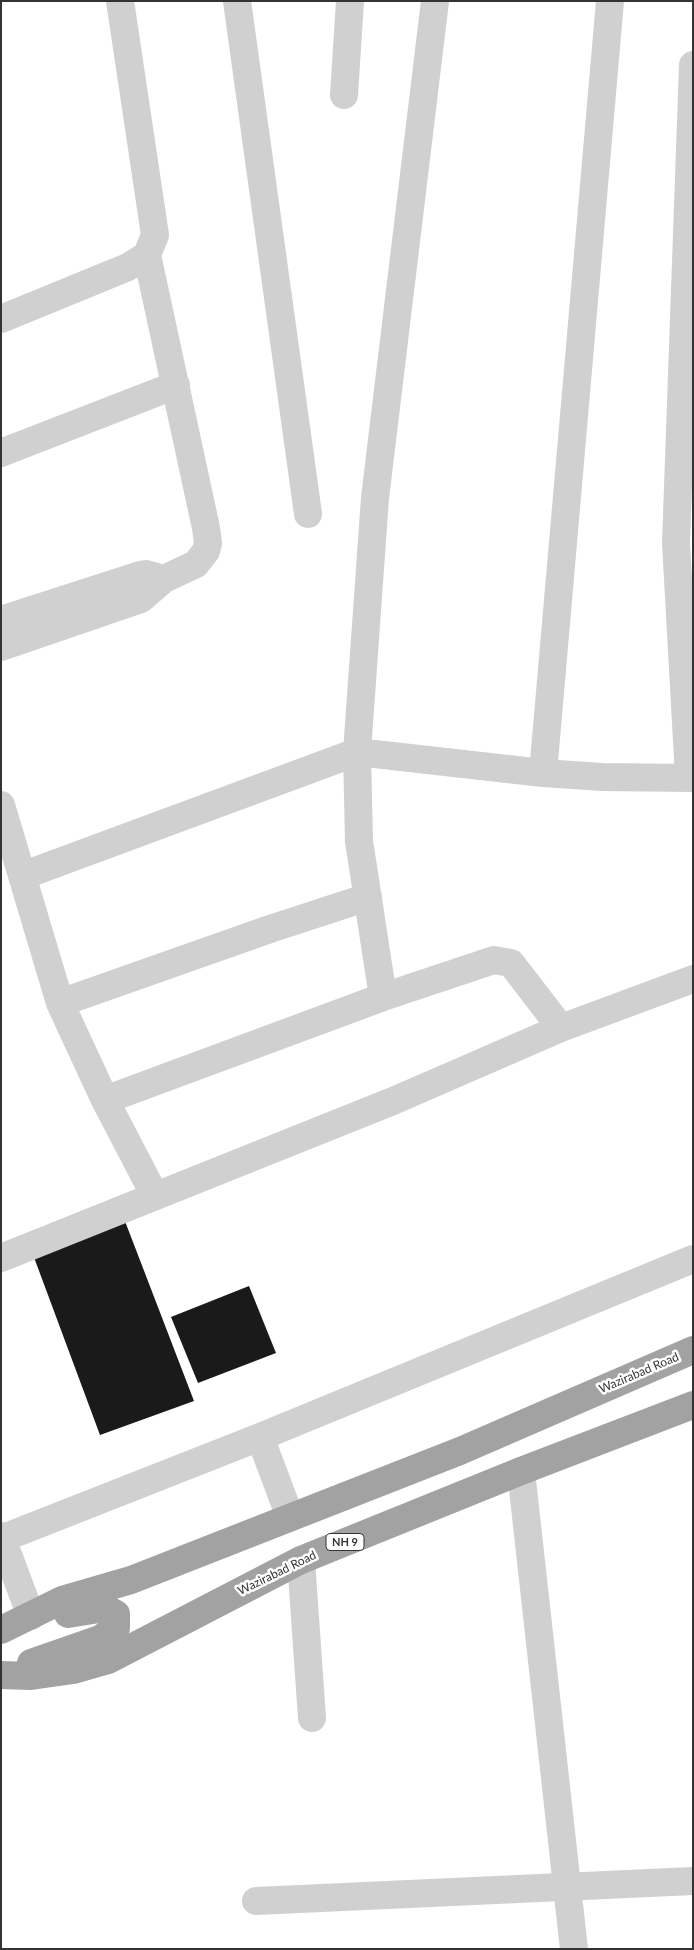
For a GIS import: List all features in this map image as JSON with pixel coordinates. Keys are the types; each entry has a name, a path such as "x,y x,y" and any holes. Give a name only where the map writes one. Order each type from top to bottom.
{"highway":[{"name":"Wazirabad Road","path":"1,1631 62,1600 131,1580 460,1451 693,1350"},
{"name":"Wazirabad Road","path":"1,1674 31,1676 73,1670 108,1660 301,1560 521,1471 693,1405"},
{"name":"Wazirabad Road","path":"1,1631 80,1611 105,1608 116,1614 116,1628 100,1639 1,1674"}],"street":[{"path":"1,647 141,600 164,579 196,564 203,558 208,543 148,255 155,235 120,1"},
{"path":"237,1 308,514"},
{"path":"344,95 350,1"},
{"path":"384,997 358,841 357,752 375,498 435,1"},
{"path":"543,773 610,1"},
{"path":"22,876 357,752 543,773 602,777 691,778 676,543 693,65"},
{"path":"1,319 128,267 148,255"},
{"path":"1,453 176,385"},
{"path":"1,620 140,575 146,574 164,579"},
{"path":"1,805 60,1003 105,1100 155,1196"},
{"path":"60,1003 260,932 368,897"},
{"path":"105,1100 384,997 494,960 511,963 562,1028"},
{"path":"1,1258 393,1101 562,1028 693,979"},
{"path":"30,1616 2,1538 260,1437 693,1259"},
{"path":"260,1437 290,1517"},
{"path":"521,1471 574,1949"},
{"path":"301,1560 312,1718"},
{"path":"256,1901 693,1881"}],"building":[{"path":"123,1216 194,1401 100,1435 32,1252"},
{"path":"249,1286 276,1353 198,1383 171,1317"}]}
